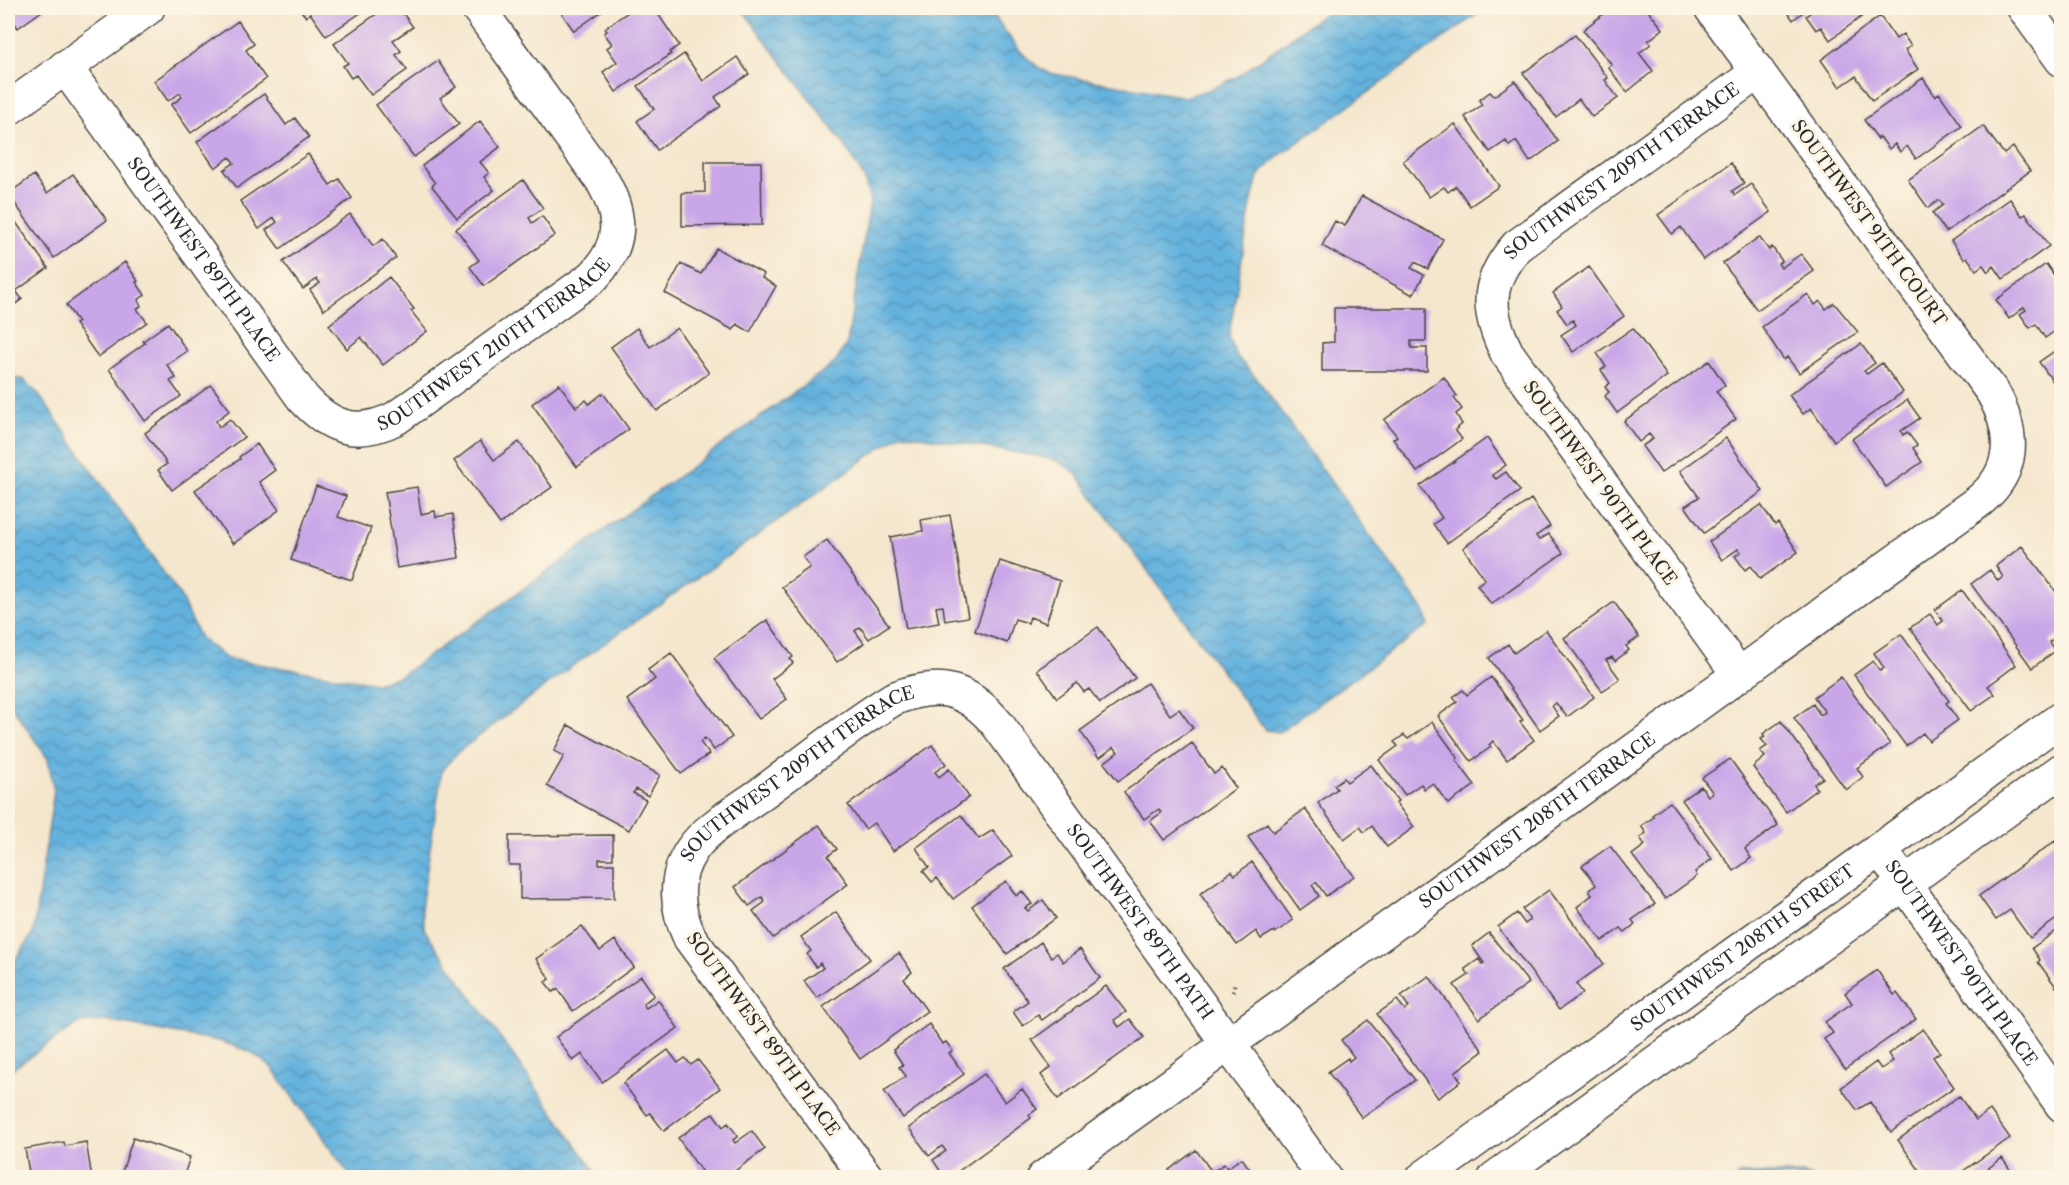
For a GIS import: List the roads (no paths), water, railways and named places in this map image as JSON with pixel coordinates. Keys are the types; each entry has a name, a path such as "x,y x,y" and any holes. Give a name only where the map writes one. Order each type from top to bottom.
{"street":[{"path":"8,109 148,8"},
{"name":"SOUTHWEST 210TH TERRACE","path":"359,429 377,427 396,418 592,277 608,258 615,243 617,227 615,208 602,180 478,8"},
{"name":"SOUTHWEST 91TH COURT","path":"1711,8 1993,393 2004,416 2008,447"},
{"path":"2024,8 2061,60"},
{"name":"SOUTHWEST 89TH PLACE","path":"65,67 303,398 319,414 339,426 359,429"},
{"name":"SOUTHWEST 209TH TERRACE","path":"1495,279 1508,257 1530,236 1758,72"},
{"name":"SOUTHWEST 90TH PLACE","path":"1495,279 1491,307 1494,323 1507,353 1739,675"},
{"name":"SOUTHWEST 208TH TERRACE","path":"1043,1178 1985,496 2002,474 2008,447"},
{"name":"SOUTHWEST 209TH TERRACE","path":"679,883 682,868 692,850 723,822 893,699 915,691 936,688"},
{"name":"SOUTHWEST 89TH PATH","path":"936,688 955,692 974,701 994,720 1325,1178"},
{"name":"SOUTHWEST 208TH STREET","path":"1423,1178 2061,718"},
{"path":"1495,1178 2061,770"},
{"name":"SOUTHWEST 90TH PLACE","path":"1880,849 2061,1105"},
{"name":"SOUTHWEST 89TH PLACE","path":"679,883 679,908 690,938 867,1178"}],"water":[{"path":"741,8 989,8 1022,53 1049,73 1185,97 1211,89 1237,77 1332,8 1486,8 1279,156 1258,176 1251,204 1229,336 1236,356 1258,380 1424,611 1428,625 1279,732 1265,730 1075,472 1058,461 1037,456 902,433 571,667 458,752 442,770 421,908 425,931 599,1177 351,1177 271,1067 251,1052 219,1041 106,1021 79,1023 8,1072 8,967 14,962 33,933 54,791 48,759 8,701 8,379 23,379 39,395 180,596 200,638 227,659 376,683 400,676 836,362 847,343 870,202 865,180 846,147"},
{"path":"1741,1174 1802,1174 1812,1177 1736,1177"}]}
